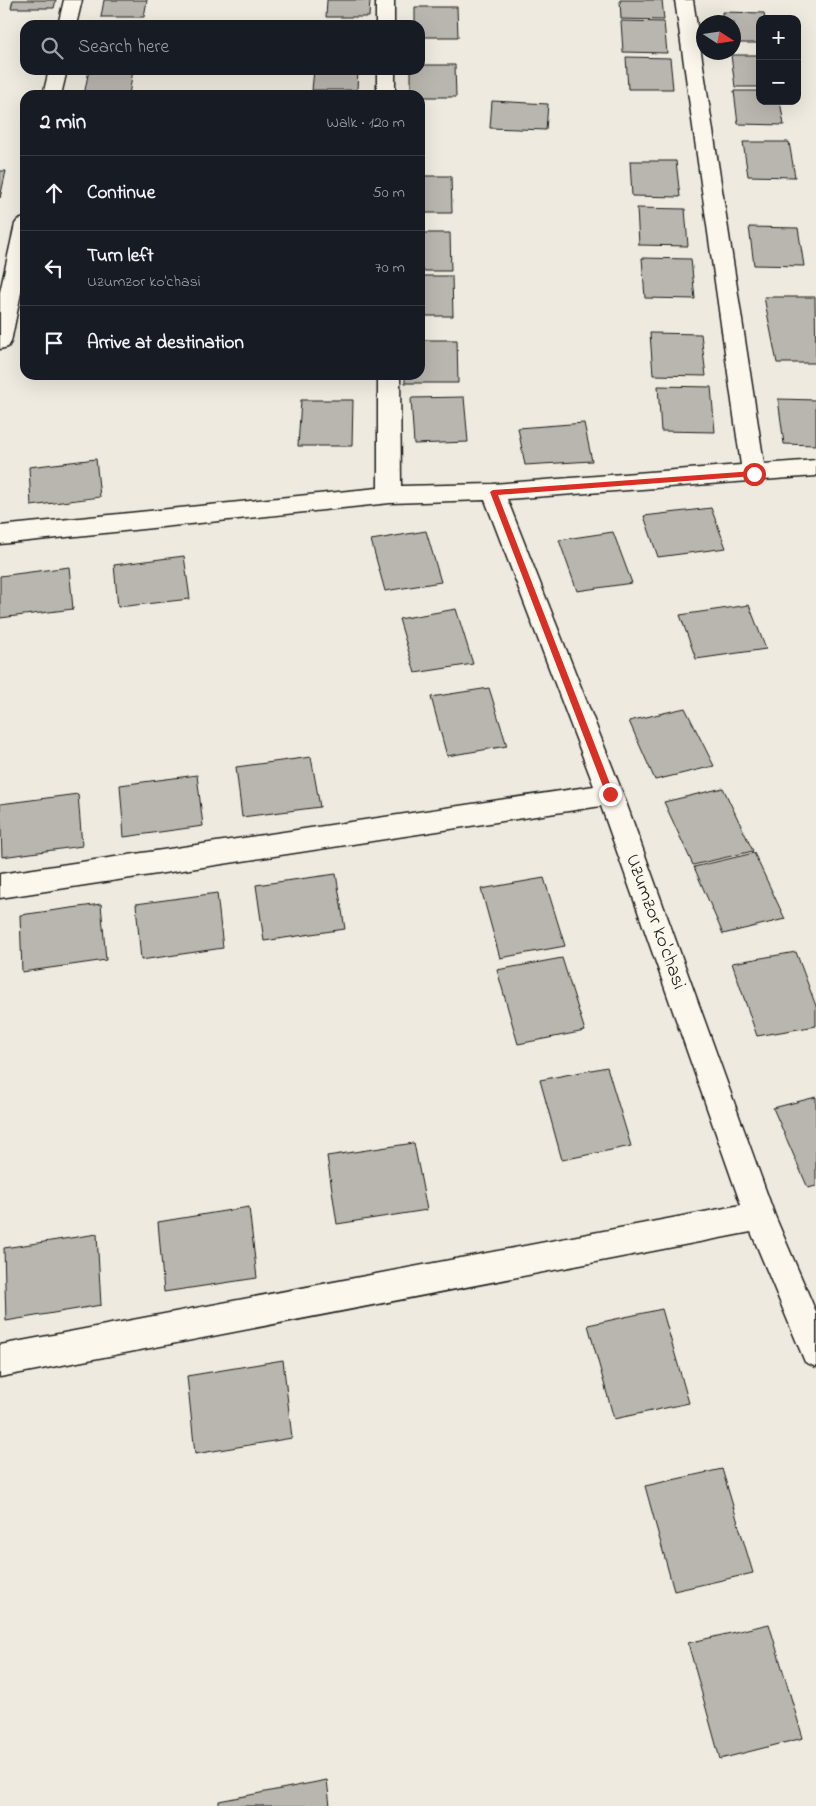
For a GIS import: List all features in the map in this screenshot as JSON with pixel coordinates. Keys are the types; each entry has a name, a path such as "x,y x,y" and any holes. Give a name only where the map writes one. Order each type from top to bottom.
{"street":[{"path":"68,20 73,0"},
{"path":"385,0 385,20"},
{"path":"684,0 754,474"},
{"path":"53,90 57,75"},
{"path":"386,75 386,90"},
{"path":"0,342 20,248"},
{"path":"389,380 390,495"},
{"path":"0,535 390,495 493,492 816,468"},
{"name":"Uzumzor ko'chasi","path":"493,492 610,794 760,1216 816,1351"},
{"path":"0,886 610,794"},
{"path":"0,1361 760,1216"}],"building":[{"path":"13,0 56,0 54,8 11,8"},
{"path":"104,0 147,0 144,17 101,17"},
{"path":"327,0 370,0 369,17 326,17"},
{"path":"620,0 662,0 664,20 621,19"},
{"path":"415,7 457,7 458,37 425,37 425,20 415,20"},
{"path":"722,12 764,13 764,15 756,15 756,43 741,43 741,15 722,15"},
{"path":"621,21 664,22 667,53 623,52"},
{"path":"741,55 756,55 756,87 735,87 732,60 741,60"},
{"path":"626,57 670,58 673,89 628,89"},
{"path":"425,65 455,65 456,97 425,97 425,90 411,90 411,75 425,75"},
{"path":"88,75 132,75 130,90 85,90"},
{"path":"314,75 358,75 357,90 312,90"},
{"path":"734,91 756,91 756,105 781,105 784,125 738,124"},
{"path":"492,101 548,104 546,130 490,128"},
{"path":"743,142 789,142 795,177 748,176"},
{"path":"630,161 676,161 680,197 632,196"},
{"path":"0,171 6,171 0,198"},
{"path":"425,176 451,176 452,213 425,213"},
{"path":"637,208 685,209 688,246 639,245"},
{"path":"749,227 798,228 804,266 754,265"},
{"path":"425,233 450,233 451,271 425,271"},
{"path":"642,258 691,259 695,299 645,298"},
{"path":"425,276 452,276 453,316 425,316"},
{"path":"764,297 815,297 816,363 777,363"},
{"path":"650,333 701,334 706,376 653,375"},
{"path":"425,340 457,340 458,383 405,383 405,380 425,380"},
{"path":"658,386 711,387 715,432 661,431"},
{"path":"464,397 468,442 414,444 411,398"},
{"path":"778,399 816,400 816,445 784,444"},
{"path":"301,400 353,400 352,446 298,446"},
{"path":"584,423 592,461 525,465 518,428"},
{"path":"96,459 100,497 31,506 29,467"},
{"path":"711,508 726,548 658,557 644,516"},
{"path":"426,531 441,582 385,591 371,540"},
{"path":"613,532 632,583 577,591 559,540"},
{"path":"184,556 190,599 118,607 114,565"},
{"path":"69,567 73,609 0,618 0,576"},
{"path":"749,605 766,649 696,659 680,615"},
{"path":"456,609 473,664 415,673 399,619"},
{"path":"489,688 507,746 447,756 431,697"},
{"path":"685,708 714,766 655,780 629,721"},
{"path":"311,757 320,807 242,817 236,767"},
{"path":"197,775 203,826 124,837 120,785"},
{"path":"723,788 753,851 693,865 664,802"},
{"path":"78,794 82,846 2,857 0,804"},
{"path":"754,853 785,919 723,934 694,867"},
{"path":"336,874 345,929 264,941 256,885"},
{"path":"544,878 565,946 500,958 481,889"},
{"path":"217,893 223,948 141,960 136,904"},
{"path":"101,904 106,960 22,972 20,915"},
{"path":"796,952 816,1006 816,1026 757,1036 732,963"},
{"path":"562,958 585,1031 518,1044 497,970"},
{"path":"607,1067 631,1146 562,1160 540,1080"},
{"path":"816,1097 816,1186 808,1188 773,1108"},
{"path":"414,1143 427,1210 337,1224 327,1156"},
{"path":"249,1207 257,1278 164,1292 158,1222"},
{"path":"97,1234 101,1305 6,1321 4,1248"},
{"path":"662,1309 689,1403 614,1419 588,1325"},
{"path":"283,1360 292,1438 195,1454 187,1376"},
{"path":"722,1469 753,1573 674,1591 645,1486"},
{"path":"769,1624 803,1738 720,1759 688,1643"},
{"path":"327,1780 330,1806 219,1806 219,1801"}],"route":[{"path":"610,794 493,492 754,474"}]}
